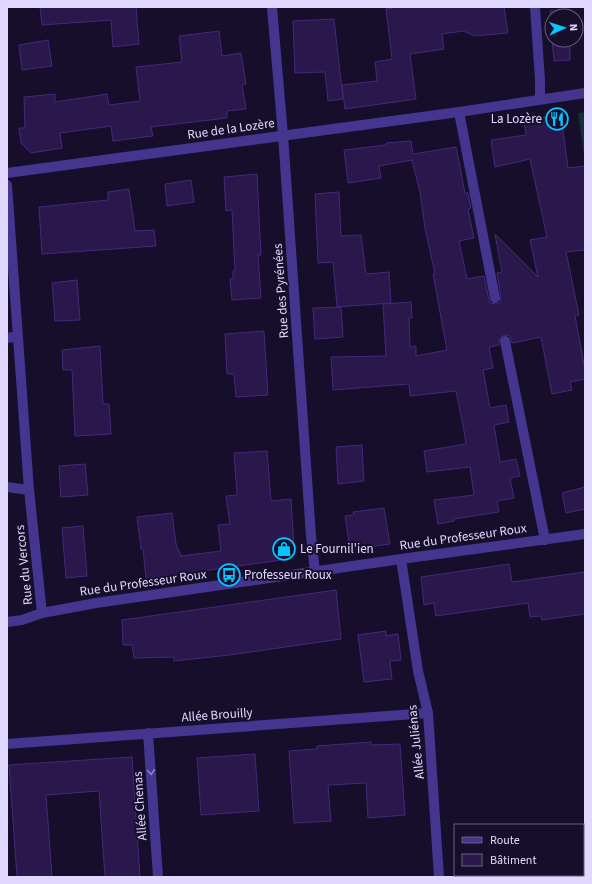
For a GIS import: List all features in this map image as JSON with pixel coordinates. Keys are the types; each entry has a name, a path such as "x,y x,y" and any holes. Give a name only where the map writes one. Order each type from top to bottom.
{"street":[{"path":"535,7 540,99"},
{"name":"Rue des Pyrénées","path":"272,8 283,135 311,536 315,572"},
{"name":"Rue de la Lozère","path":"7,173 459,112 585,93"},
{"path":"459,112 495,298"},
{"name":"Rue du Vercors","path":"7,185 29,490 42,613"},
{"path":"7,338 18,336"},
{"name":"Rue du Professeur Roux","path":"505,341 544,540"},
{"path":"7,487 29,490"},
{"name":"Rue du Professeur Roux","path":"7,622 22,620 42,613 96,603 585,534"},
{"name":"Allée Juliénas","path":"401,559 418,671 428,713 439,877"},
{"name":"Allée Brouilly","path":"7,744 428,713"},
{"name":"Allée Chenas","path":"148,733 158,877"}],"green space":[{"path":"585,112 585,163 578,113"}],"building":[{"path":"40,7 136,7 139,44 113,47 111,20 42,25"},
{"path":"399,7 504,7 508,33 475,36 463,31 442,34 444,49 410,54 416,99 345,109 342,85 377,81 375,62 392,59 386,9"},
{"path":"334,19 343,99 328,101 325,72 295,73 293,21"},
{"path":"219,31 222,56 241,53 246,84 242,85 246,109 227,111 227,118 151,127 153,136 113,141 111,126 60,133 62,148 31,153 21,143 19,128 25,128 24,97 55,94 55,102 107,94 109,105 140,101 136,67 182,62 179,36"},
{"path":"48,40 52,66 22,70 19,45"},
{"path":"553,48 570,48 570,60 554,61"},
{"path":"561,115 568,168 585,166 585,250 566,252 579,315 575,316 585,370 585,379 570,382 572,390 552,394 541,337 512,343 510,336 504,335 499,339 499,345 489,347 493,368 483,370 490,408 506,405 509,422 494,425 500,462 516,459 520,476 510,478 514,498 497,501 499,512 454,519 454,521 438,524 434,500 474,495 470,467 427,472 424,451 466,444 456,391 410,396 409,384 333,390 331,357 386,356 383,304 411,302 412,318 409,318 410,347 416,346 416,356 447,350 420,192 412,160 379,166 381,178 348,183 344,150 386,145 386,143 411,141 413,154 456,147 465,193 468,193 471,208 468,209 474,238 459,241 467,279 484,276 490,303 496,304 500,303 501,297 497,273 502,272 495,234 538,277 530,240 547,237 530,159 495,167 491,140 526,135 524,120"},
{"path":"257,174 261,255 258,255 261,298 232,300 230,279 233,278 233,271 235,270 232,210 226,211 224,177"},
{"path":"191,180 194,202 167,206 165,184"},
{"path":"129,189 135,231 154,230 156,246 42,254 39,207 108,200 108,192"},
{"path":"339,192 341,236 361,235 366,274 389,272 391,303 337,307 333,262 318,263 315,194"},
{"path":"77,280 80,320 55,321 52,283"},
{"path":"341,307 343,337 315,339 313,308"},
{"path":"264,331 268,395 236,397 234,374 227,374 225,334"},
{"path":"100,346 103,404 109,404 111,434 75,436 72,370 63,370 62,350"},
{"path":"362,445 364,481 338,484 336,447"},
{"path":"267,451 271,501 291,499 294,546 285,558 281,560 146,579 143,549 141,549 137,517 172,513 176,544 181,556 221,551 218,525 230,524 226,496 237,495 234,453"},
{"path":"85,464 88,495 61,497 59,466"},
{"path":"585,487 585,509 566,513 562,493"},
{"path":"384,508 390,544 350,549 345,516 354,515 353,512"},
{"path":"83,526 87,576 66,578 62,528"},
{"path":"509,564 512,582 585,572 585,614 542,620 541,616 530,617 528,603 436,616 434,603 424,605 421,577"},
{"path":"336,590 341,639 230,655 174,661 174,657 134,658 132,645 123,645 122,620"},
{"path":"386,631 386,636 398,634 401,660 390,661 392,679 364,682 358,635"},
{"path":"371,742 371,745 400,744 405,815 368,818 366,783 328,785 331,821 294,823 289,751 317,749 317,746"},
{"path":"255,754 259,811 201,815 197,758"},
{"path":"132,757 140,877 105,877 99,791 46,795 52,877 17,877 9,765"}],"place":[{"name":"La Lozère","path":"557,119"},
{"name":"Le Fournil'ien","path":"284,549"},
{"name":"Professeur Roux","path":"229,575"}]}
